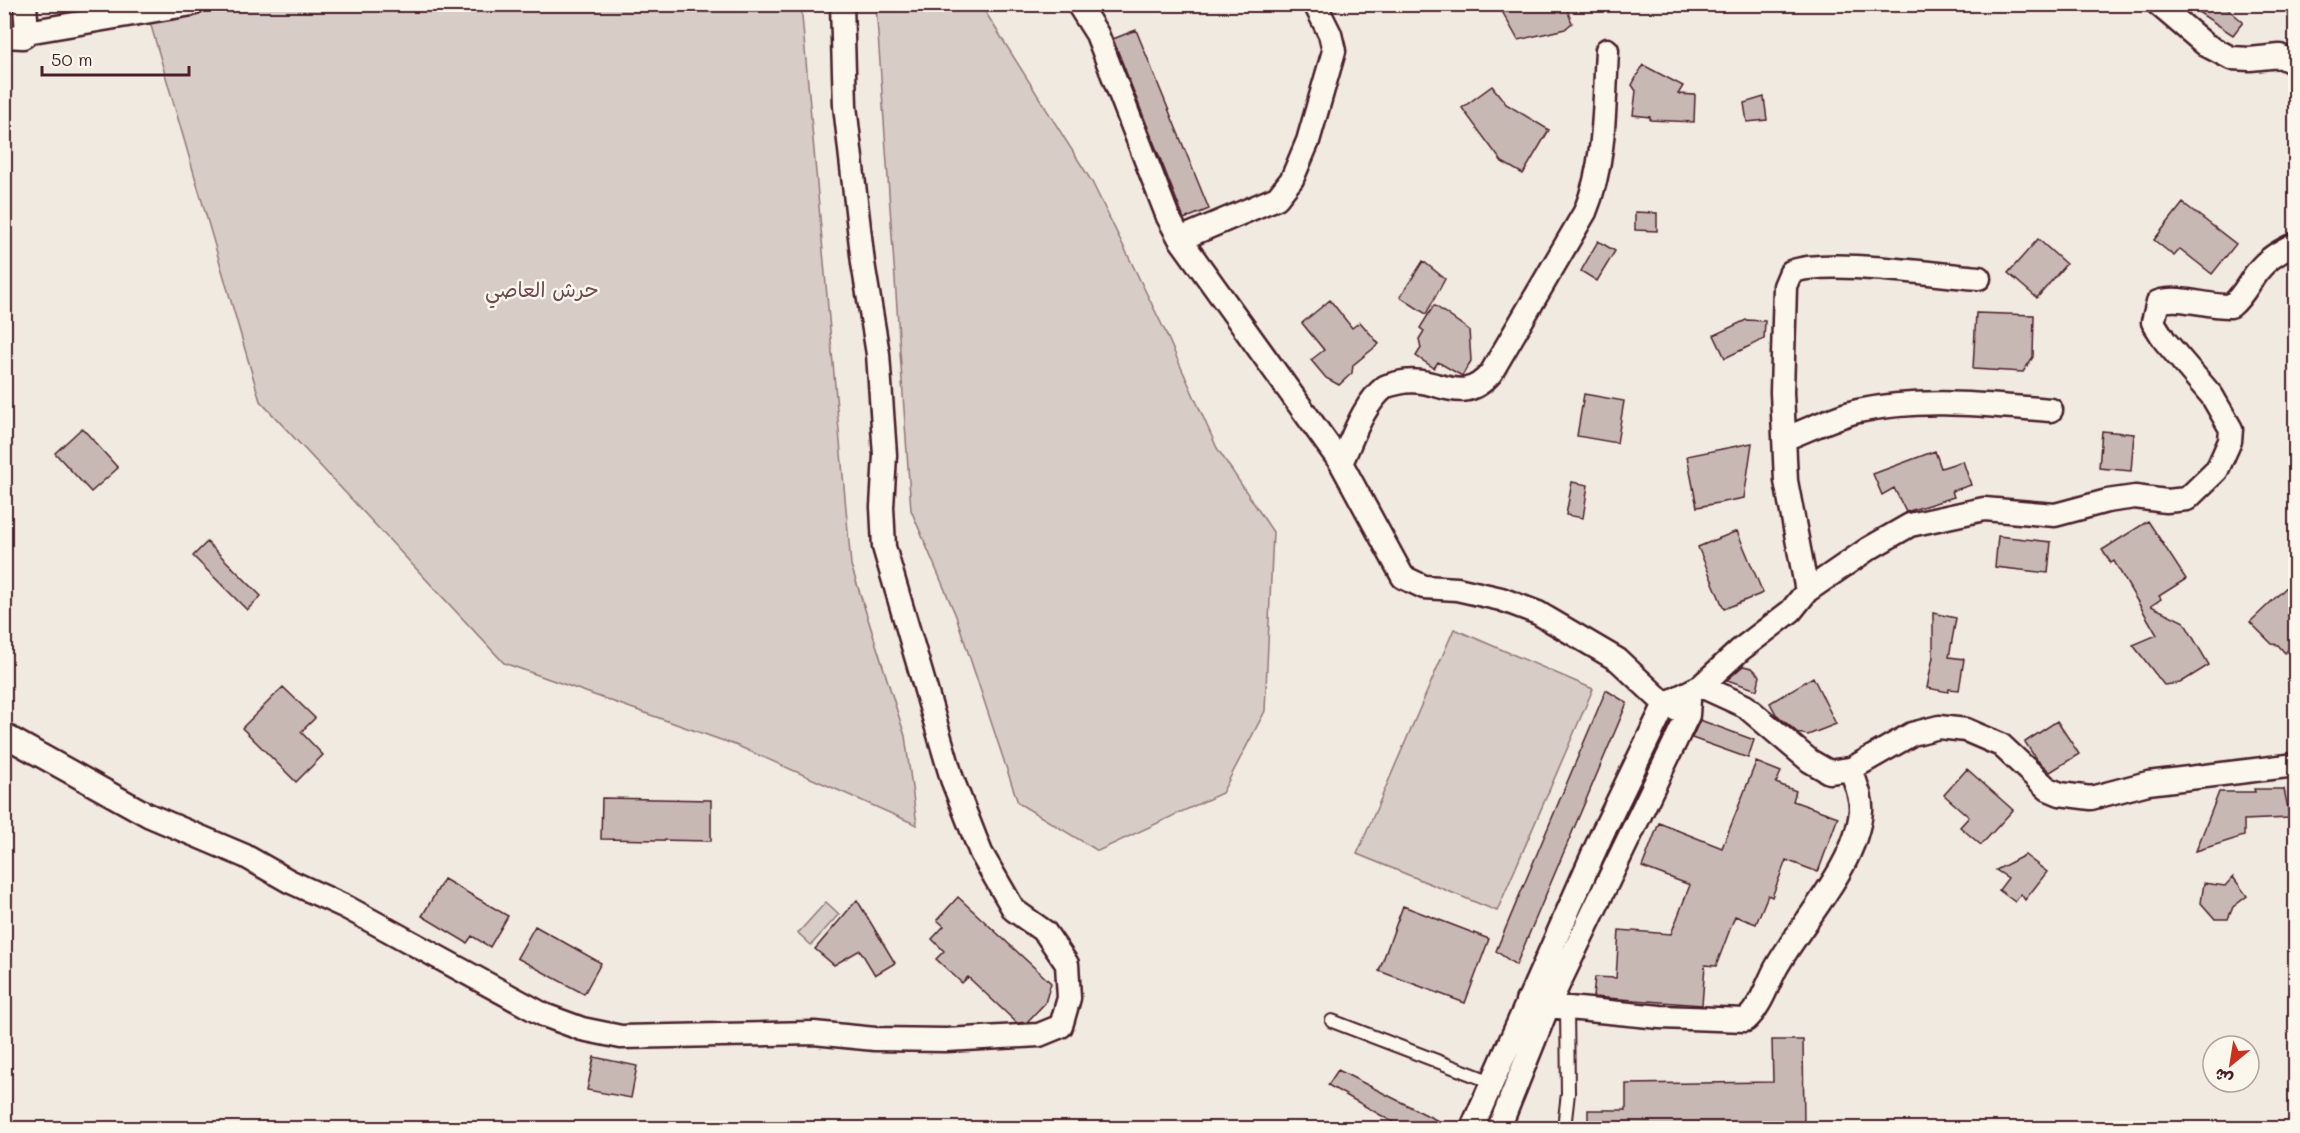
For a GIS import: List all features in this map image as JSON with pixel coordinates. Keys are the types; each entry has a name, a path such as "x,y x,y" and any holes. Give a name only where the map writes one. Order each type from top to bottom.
{"street":[{"path":"25,4 16,34 192,4"},
{"path":"4,735 148,815 245,856 289,881 357,913 544,1015 582,1029 621,1038 814,1033 875,1039 946,1040 1039,1035 1060,1026 1069,998 1067,964 1045,932 1014,910 981,853 952,779 928,689 906,626 884,547 882,507 885,455 878,354 863,263 847,128 842,64 842,4"},
{"path":"1078,4 1097,34"},
{"path":"1091,4 1097,34 1168,217 1180,239 1341,464 1403,577 1424,587 1457,589 1501,599 1538,614 1618,660 1665,704 1688,715"},
{"path":"1180,239 1277,198 1292,179 1308,141 1334,51 1330,34 1315,4"},
{"path":"2158,4 2206,45 2231,58 2250,60 2280,56 2295,64"},
{"path":"1341,464 1369,407 1385,387 1408,381 1464,392 1480,386 1491,373 1585,212 1595,187 1602,152 1607,50"},
{"path":"1499,1128 1547,1005 1602,834 1665,704 1695,689 1740,650 1791,611 1807,591 1868,549 1910,525 1983,509 2055,515 2107,501 2134,497 2166,501 2187,499 2217,470 2230,441 2231,429 2212,396 2165,341 2153,322 2158,302 2168,298 2211,306 2231,306 2245,292 2258,271 2278,254 2295,244"},
{"path":"1807,591 1786,481 1784,314 1785,286 1791,272 1805,266 1838,267 1979,278"},
{"path":"1784,439 1856,411 1898,405 1965,403 2051,410"},
{"path":"1472,1128 1492,1082 1547,1005 1688,715 1695,689"},
{"path":"1695,689 1745,706 1810,761 1829,772 1851,770 1912,734 1939,727 1966,730 2001,745 2048,789 2060,794 2091,798 2148,783 2295,765"},
{"path":"1547,1005 1659,1017 1746,1020 1761,1001 1776,969 1843,863 1861,808 1851,770"},
{"path":"1602,834 1626,843"}],"lane":[{"path":"1547,1005 1568,1083 1564,1128"},
{"path":"1332,1021 1492,1082"}],"green space":[{"name":"حرش العاصي","path":"145,5 801,5 851,565 905,736 917,825 738,746 504,663 260,401"},
{"path":"876,5 981,5 1092,182 1164,329 1217,448 1273,532 1265,711 1222,793 1098,851 1018,803 956,616 911,510"},
{"path":"1454,629 1593,689 1497,911 1357,854"},
{"path":"826,902 839,914 811,945 798,933"}],"building":[{"path":"1498,4 1565,4 1572,23 1565,29 1518,40"},
{"path":"2186,4 2222,4 2243,22 2233,35"},
{"path":"1136,30 1209,209 1184,219 1113,39"},
{"path":"1643,65 1683,86 1678,94 1695,95 1694,122 1650,120 1650,117 1633,115 1636,91 1632,85"},
{"path":"1492,86 1506,104 1549,130 1523,174 1502,162 1462,108"},
{"path":"1764,97 1767,120 1747,122 1744,103"},
{"path":"2183,203 2236,244 2212,274 2180,249 2174,256 2154,240"},
{"path":"1635,212 1657,213 1657,231 1635,230"},
{"path":"2038,239 2066,264 2037,298 2008,273"},
{"path":"1598,241 1615,251 1597,281 1581,271"},
{"path":"1423,261 1445,279 1426,314 1400,297"},
{"path":"1330,300 1352,328 1360,322 1379,344 1353,365 1352,373 1339,385 1326,378 1311,360 1324,350 1302,323"},
{"path":"1434,305 1469,330 1471,361 1462,376 1438,362 1434,368 1416,356 1421,348 1419,339 1424,331 1420,328"},
{"path":"1976,313 2034,315 2033,357 2023,372 1973,369"},
{"path":"1746,320 1765,321 1764,339 1725,358 1714,335"},
{"path":"1584,394 1624,401 1617,443 1577,436"},
{"path":"82,428 118,468 91,492 55,453"},
{"path":"2102,431 2134,434 2131,471 2099,468"},
{"path":"1752,443 1744,498 1697,507 1687,456"},
{"path":"1935,451 1941,468 1963,461 1971,485 1952,491 1954,497 1906,512 1894,488 1882,495 1873,474"},
{"path":"1572,482 1588,485 1583,518 1566,515"},
{"path":"2148,521 2186,579 2159,596 2161,599 2151,606 2184,622 2209,665 2180,683 2164,685 2133,645 2157,635 2114,561 2111,563 2102,550"},
{"path":"1737,531 1763,593 1724,609 1698,547"},
{"path":"1998,536 2051,542 2048,573 1995,567"},
{"path":"207,542 261,596 247,610 193,556"},
{"path":"2295,579 2295,643 2285,653 2278,645 2272,644 2250,622"},
{"path":"1933,613 1956,618 1949,657 1964,659 1959,690 1949,689 1948,692 1927,688 1933,657"},
{"path":"1743,666 1752,668 1760,676 1757,690 1727,680"},
{"path":"1813,677 1836,724 1808,735 1798,733 1776,714 1770,703"},
{"path":"283,687 315,718 301,732 323,755 296,782 242,728"},
{"path":"1606,690 1627,703 1516,965 1496,951"},
{"path":"1700,720 1754,740 1748,758 1692,738"},
{"path":"2057,721 2079,754 2050,772 2036,759 2025,742"},
{"path":"1756,762 1781,772 1776,783 1796,791 1793,801 1838,817 1818,872 1786,860 1772,897 1768,895 1756,924 1735,916 1716,966 1705,965 1702,1005 1593,997 1595,977 1616,978 1619,930 1671,934 1690,885 1642,867 1659,823 1722,848"},
{"path":"1967,769 2013,810 1981,845 1960,827 1969,817 1944,795"},
{"path":"2254,789 2284,789 2290,818 2244,820 2244,836 2196,851 2219,792 2255,792"},
{"path":"602,798 711,800 711,841 601,839"},
{"path":"2025,855 2047,872 2025,900 2021,894 2015,902 1999,890 2008,878 1996,870"},
{"path":"2233,877 2247,896 2233,907 2228,919 2215,919 2201,903 2204,883 2225,886"},
{"path":"444,879 508,916 490,947 472,936 467,943 422,916"},
{"path":"958,897 1051,983 1045,1003 1027,1022 1017,1023 968,977 962,983 936,959 944,951 932,939 944,926 937,920"},
{"path":"857,900 895,963 875,975 860,950 834,965 815,949"},
{"path":"1403,906 1489,939 1465,1003 1379,971"},
{"path":"535,926 601,963 584,994 517,958"},
{"path":"1772,1040 1803,1040 1804,1128 1588,1128 1588,1110 1626,1110 1626,1084 1773,1082"},
{"path":"594,1057 637,1066 631,1098 587,1090"},
{"path":"1338,1070 1452,1128 1403,1128 1328,1085"}]}
